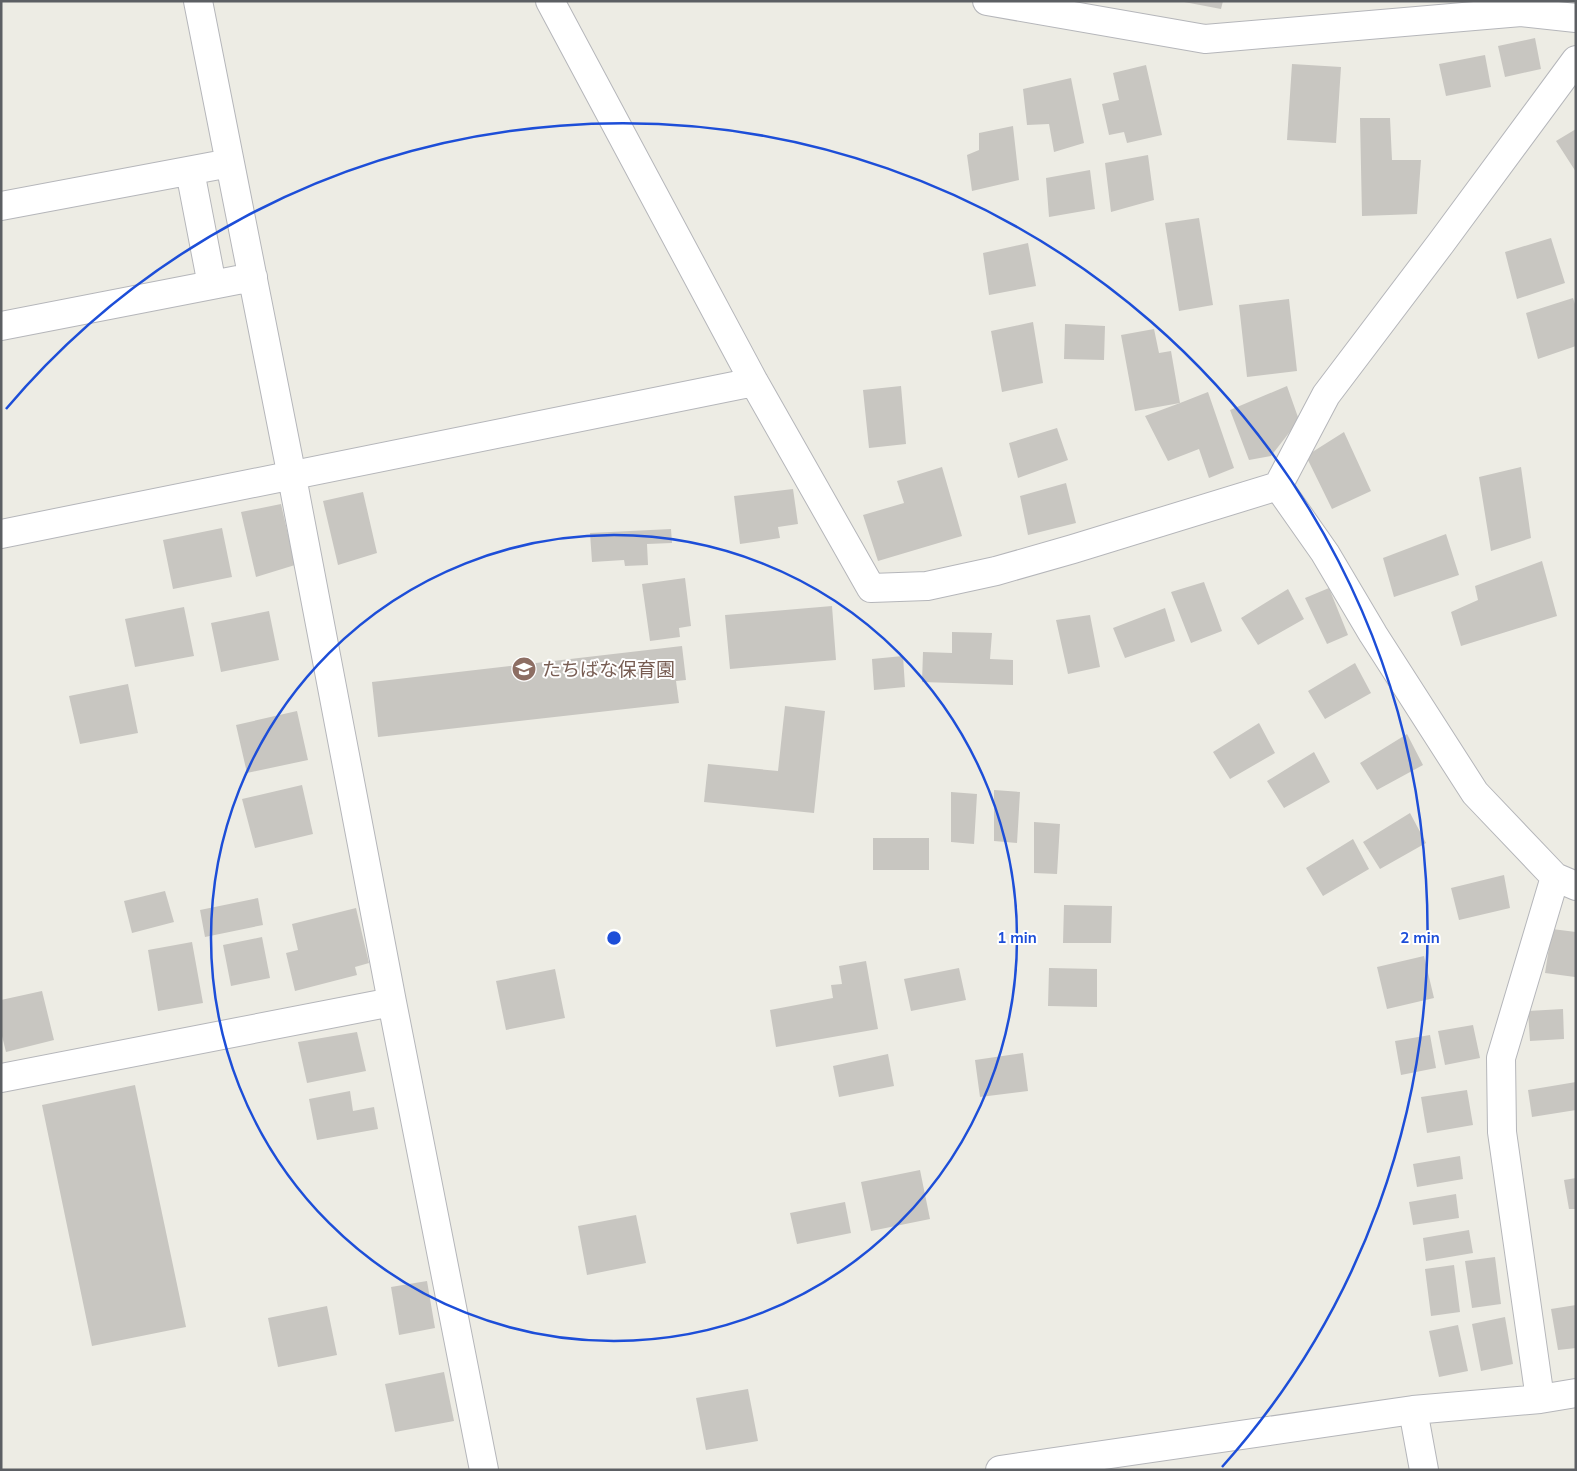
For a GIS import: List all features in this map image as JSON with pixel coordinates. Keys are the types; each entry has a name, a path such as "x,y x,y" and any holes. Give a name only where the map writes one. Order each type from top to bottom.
{"street":[{"path":"198,1 484,1470"},
{"path":"550,1 754,382 870,588 927,586 996,571 1278,486 1326,395 1576,60"},
{"path":"987,1 1118,12 1205,38 1520,12 1576,18"},
{"path":"1,206 230,163"},
{"path":"190,171 212,285"},
{"path":"1,326 252,277"},
{"path":"1,534 292,477 754,382"},
{"path":"1278,486 1325,552 1373,634 1475,793 1565,882 1501,1058 1502,1132 1540,1399"},
{"path":"1,1078 392,1002"},
{"path":"1000,1470 1066,1465 1413,1410 1540,1399 1576,1393"},
{"path":"1413,1410 1424,1470"}],"building":[{"path":"1179,1 1223,1 1221,9"},
{"path":"1535,38 1541,69 1505,77 1498,46"},
{"path":"1485,55 1491,87 1446,96 1439,64"},
{"path":"1292,64 1341,67 1336,143 1287,140"},
{"path":"1146,65 1162,135 1127,143 1124,132 1109,135 1102,104 1119,100 1113,73"},
{"path":"1071,78 1084,143 1054,152 1049,124 1027,125 1023,89"},
{"path":"1360,118 1390,118 1392,160 1421,160 1417,214 1362,216"},
{"path":"1013,126 1019,180 972,191 967,155 979,150 979,133"},
{"path":"1576,129 1576,172 1556,141"},
{"path":"1148,155 1154,200 1111,212 1105,163"},
{"path":"1090,170 1095,209 1049,217 1046,178"},
{"path":"1199,218 1213,305 1179,311 1165,223"},
{"path":"1551,238 1565,283 1517,299 1505,252"},
{"path":"1028,243 1036,286 989,295 983,253"},
{"path":"1573,298 1576,307 1576,346 1538,359 1526,313"},
{"path":"1289,299 1297,371 1247,377 1239,305"},
{"path":"1033,322 1043,383 1002,392 991,331"},
{"path":"1065,324 1105,326 1104,360 1064,359"},
{"path":"1154,329 1159,353 1171,351 1180,403 1135,411 1121,335"},
{"path":"901,386 906,444 869,448 863,390"},
{"path":"1287,386 1299,420 1271,456 1249,460 1230,410"},
{"path":"1208,392 1234,468 1209,478 1199,449 1168,461 1145,416"},
{"path":"1057,428 1068,460 1018,478 1009,443"},
{"path":"1344,432 1371,491 1332,509 1306,456"},
{"path":"942,467 962,536 878,561 863,515 904,503 897,481"},
{"path":"1521,467 1531,538 1491,551 1479,477"},
{"path":"1066,483 1076,523 1028,535 1020,496"},
{"path":"793,489 798,524 778,527 780,538 740,544 734,496"},
{"path":"363,492 377,553 338,565 323,501"},
{"path":"281,504 295,565 256,577 241,512"},
{"path":"222,528 232,577 173,589 163,540"},
{"path":"671,529 672,543 647,544 648,565 625,566 624,560 592,562 590,533"},
{"path":"1446,534 1459,575 1394,597 1383,558"},
{"path":"1542,561 1557,616 1461,646 1451,612 1478,600 1475,586"},
{"path":"685,578 691,626 679,628 680,637 650,641 642,584"},
{"path":"1204,582 1222,631 1191,643 1171,592"},
{"path":"1329,588 1348,635 1327,644 1305,598"},
{"path":"1288,589 1304,619 1258,645 1241,618"},
{"path":"832,606 836,660 730,669 725,615"},
{"path":"184,607 194,656 135,667 125,619"},
{"path":"1165,608 1175,641 1125,658 1113,628"},
{"path":"269,611 279,660 221,672 211,623"},
{"path":"1090,615 1100,667 1068,674 1056,620"},
{"path":"952,632 992,633 990,659 1013,660 1013,685 922,682 923,652 952,653"},
{"path":"682,646 686,680 676,681 679,703 378,737 372,682"},
{"path":"903,656 905,687 874,690 872,659"},
{"path":"1355,663 1371,693 1325,719 1308,691"},
{"path":"128,684 138,733 80,744 69,696"},
{"path":"785,706 825,711 814,813 704,802 708,764 778,771"},
{"path":"297,711 308,760 247,773 236,725"},
{"path":"1259,723 1275,753 1230,779 1213,752"},
{"path":"1407,734 1423,765 1377,790 1360,763"},
{"path":"1314,752 1330,782 1284,808 1267,781"},
{"path":"302,785 313,834 255,848 242,799"},
{"path":"994,790 1020,792 1017,843 994,841"},
{"path":"951,792 977,794 974,844 951,842"},
{"path":"1410,813 1426,843 1380,869 1363,842"},
{"path":"1034,822 1060,824 1057,874 1034,873"},
{"path":"873,838 929,838 929,870 873,870"},
{"path":"1353,839 1369,869 1323,896 1306,868"},
{"path":"1504,875 1510,908 1459,920 1451,888"},
{"path":"165,891 174,922 132,933 124,901"},
{"path":"258,898 263,925 205,937 200,910"},
{"path":"1064,905 1112,906 1111,943 1063,943"},
{"path":"356,908 369,963 355,967 357,975 295,991 286,953 298,950 292,924"},
{"path":"1552,929 1576,932 1575,977 1545,973"},
{"path":"262,937 270,978 231,986 223,945"},
{"path":"192,942 203,1003 158,1011 148,950"},
{"path":"1424,956 1434,998 1387,1009 1377,967"},
{"path":"866,961 878,1029 776,1047 770,1010 833,998 831,985 842,984 839,966"},
{"path":"959,968 966,1000 911,1011 904,979"},
{"path":"1049,968 1097,969 1097,1007 1048,1006"},
{"path":"555,969 565,1018 506,1030 496,981"},
{"path":"42,991 54,1040 6,1052 1,1032 1,1000"},
{"path":"1563,1009 1564,1039 1530,1041 1528,1011"},
{"path":"1473,1025 1480,1058 1445,1065 1438,1031"},
{"path":"357,1032 366,1071 307,1083 298,1042"},
{"path":"1430,1035 1436,1068 1401,1075 1395,1041"},
{"path":"1023,1053 1028,1091 980,1097 975,1060"},
{"path":"888,1054 894,1086 839,1097 833,1066"},
{"path":"1576,1082 1576,1110 1532,1117 1528,1090"},
{"path":"135,1085 186,1327 92,1346 42,1105"},
{"path":"1467,1090 1473,1125 1427,1133 1421,1097"},
{"path":"350,1091 353,1111 374,1107 378,1129 317,1140 309,1099"},
{"path":"1460,1156 1463,1179 1417,1187 1413,1164"},
{"path":"920,1170 930,1219 871,1231 861,1182"},
{"path":"1576,1178 1576,1209 1569,1209 1564,1180"},
{"path":"1456,1194 1459,1218 1413,1225 1409,1202"},
{"path":"845,1202 851,1233 797,1244 790,1213"},
{"path":"636,1215 646,1263 587,1275 578,1226"},
{"path":"1469,1230 1473,1253 1426,1261 1423,1238"},
{"path":"1495,1257 1501,1304 1472,1308 1465,1261"},
{"path":"1454,1265 1460,1312 1431,1316 1425,1269"},
{"path":"427,1281 435,1328 399,1335 391,1287"},
{"path":"1576,1305 1576,1348 1558,1350 1551,1309"},
{"path":"327,1306 337,1355 278,1367 268,1318"},
{"path":"1505,1317 1513,1364 1481,1371 1472,1324"},
{"path":"1458,1325 1468,1371 1439,1377 1429,1331"},
{"path":"444,1372 454,1421 395,1432 385,1384"},
{"path":"748,1389 758,1441 706,1450 696,1398"}],"place":[{"name":"たちばな保育園","path":"524,669"}]}
